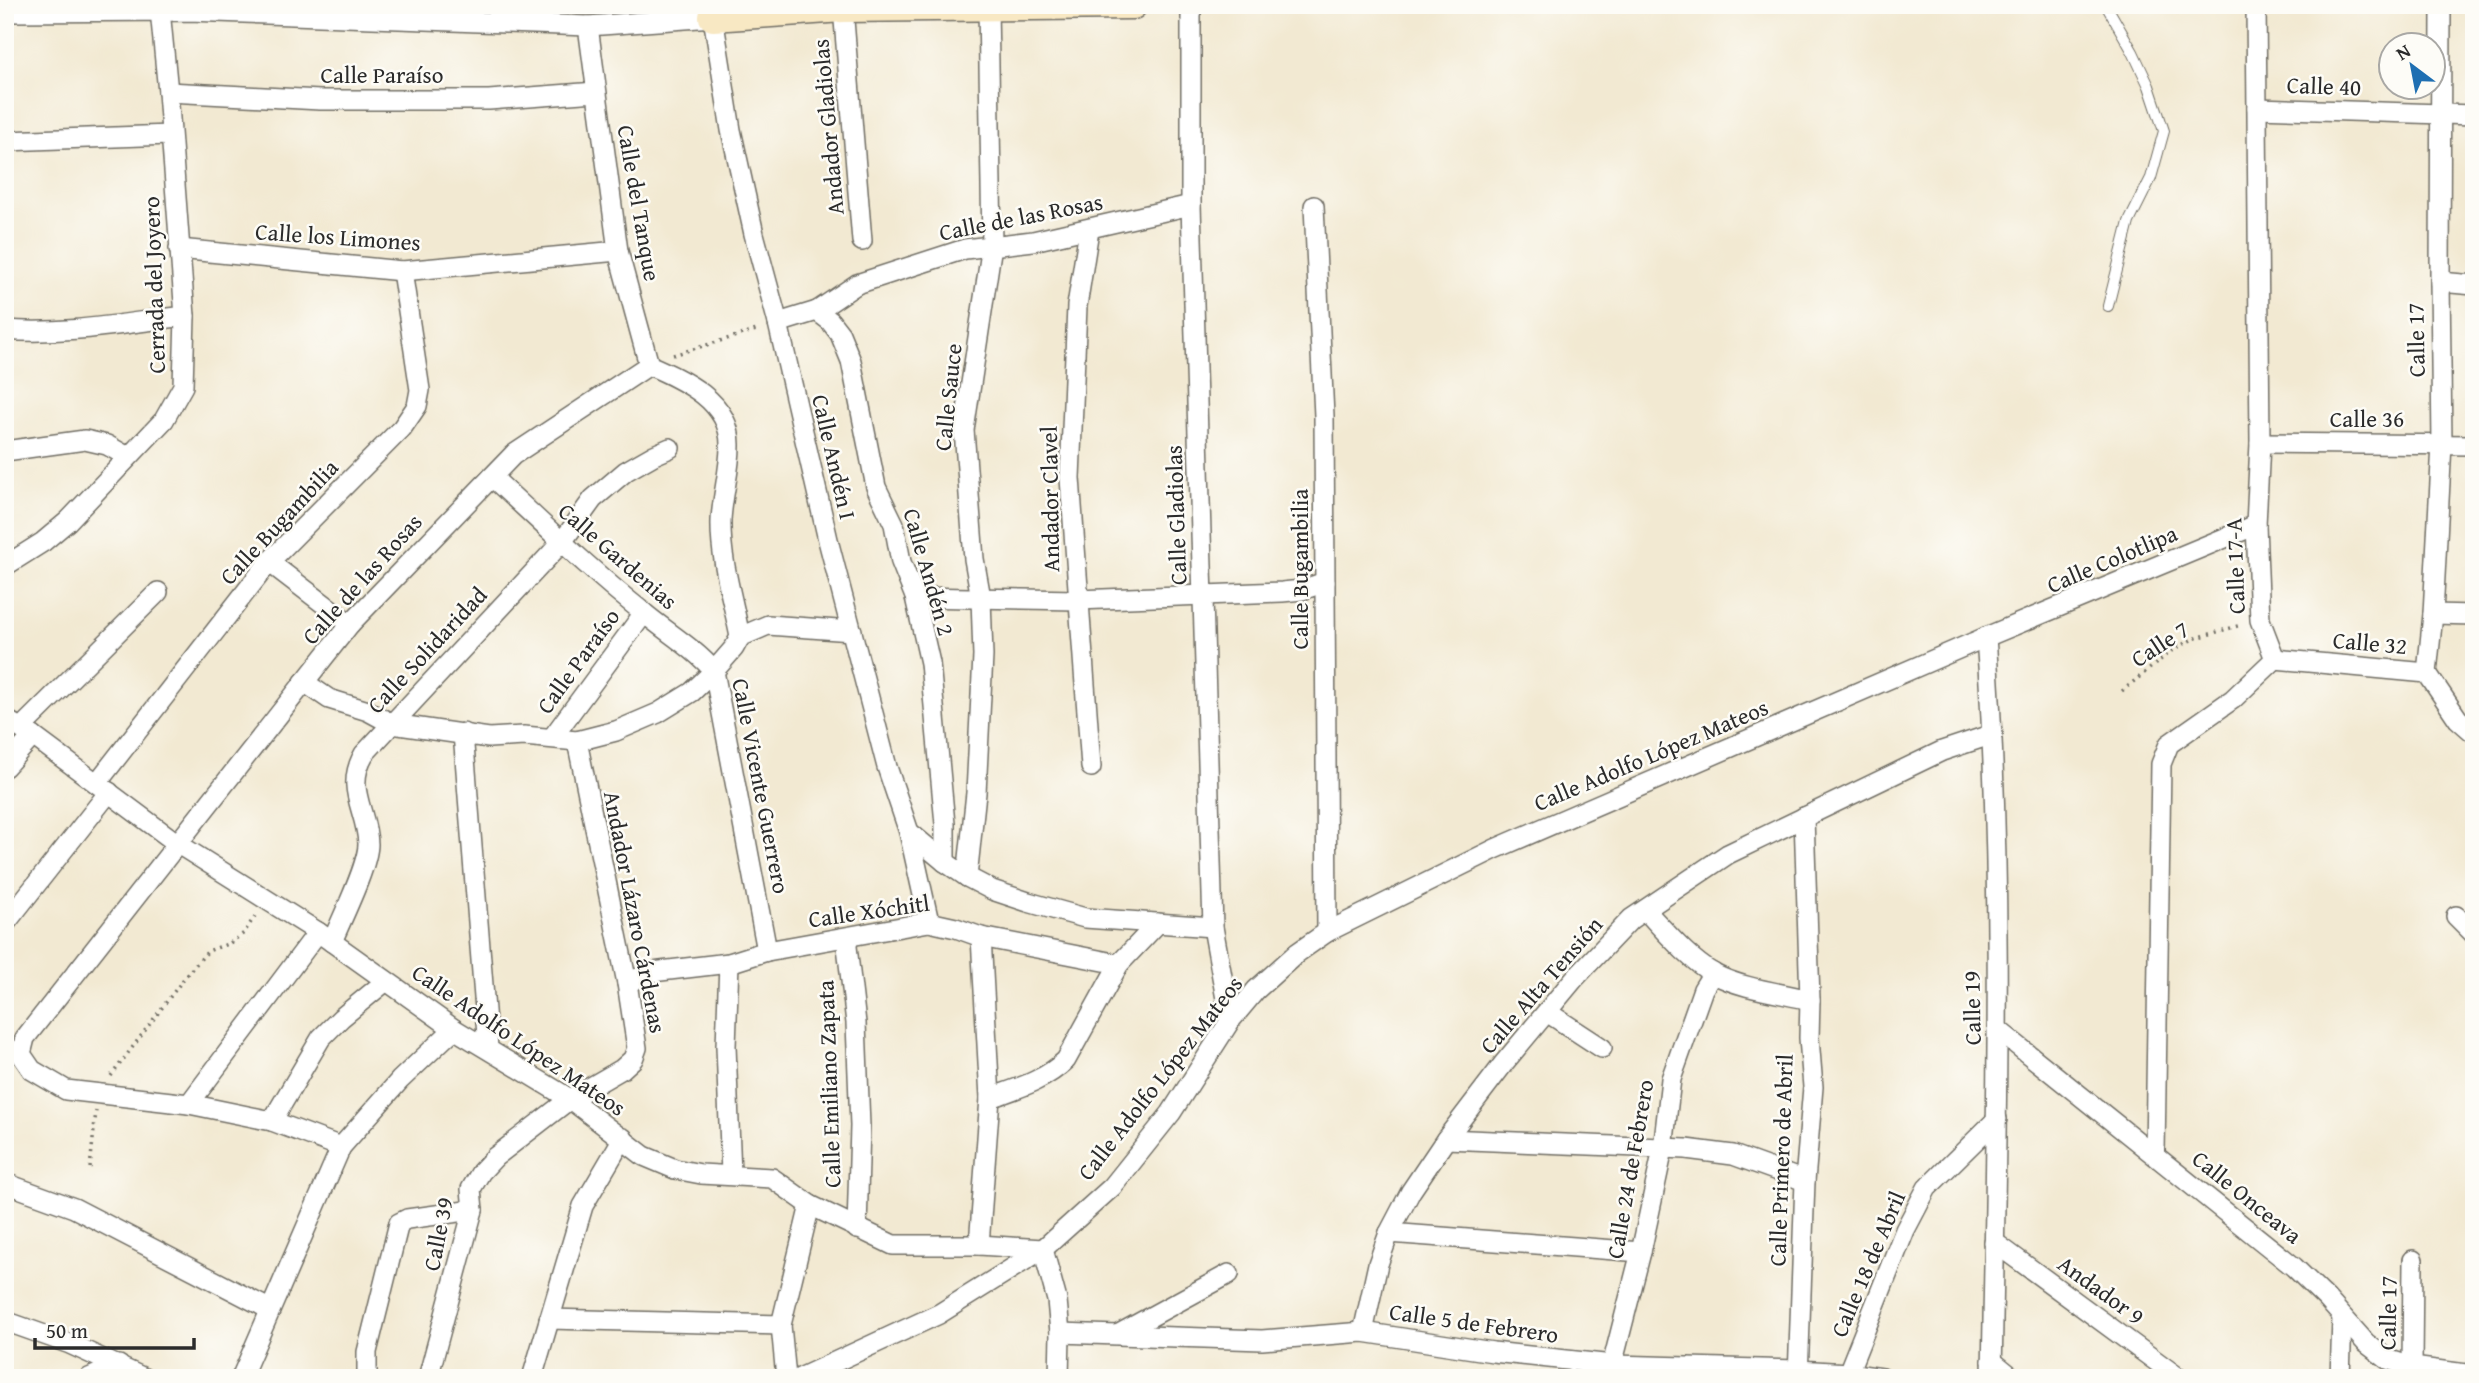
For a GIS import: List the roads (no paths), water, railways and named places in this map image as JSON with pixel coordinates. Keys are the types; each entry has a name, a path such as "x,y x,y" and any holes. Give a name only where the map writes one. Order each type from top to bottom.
{"main road":[{"path":"713,17 843,8 1133,5"}],"street":[{"name":"Calle Gladiolas","path":"1191,5 1191,205 1213,927 1230,1021"},
{"name":"Calle 17-A","path":"2256,5 2260,443 2256,525 2260,620 2274,659"},
{"name":"Calle 17","path":"2427,673 2433,614 2442,444 2441,5"},
{"name":"Calle Sauce","path":"967,877 976,793 983,656 981,598 974,559 964,430 992,245 988,6"},
{"path":"5,12 189,8 588,26 713,17"},
{"name":"Andador Gladiolas","path":"843,8 862,241"},
{"name":"Cerrada del Joyero","path":"5,566 43,542 68,521 164,420 183,386 185,316 160,10"},
{"name":"Calle Andén I","path":"713,17 731,130 754,234 852,631 887,767 909,832 929,922"},
{"name":"Calle del Tanque","path":"588,26 618,251 649,365"},
{"name":"Calle Paraíso","path":"168,92 320,100 463,100 596,92"},
{"name":"Calle 40","path":"2257,108 2474,115"},
{"path":"5,141 170,135"},
{"name":"Calle de las Rosas","path":"778,323 817,311 857,284 965,249 1033,241 1191,205"},
{"name":"Calle Bugambilia","path":"1314,206 1324,416 1327,932"},
{"name":"Andador Clavel","path":"1089,230 1077,306 1070,478 1091,767"},
{"name":"Calle los Limones","path":"179,249 402,271 618,251"},
{"name":"Calle Bugambilia","path":"5,924 269,562 402,428 417,406 420,390 402,271"},
{"path":"2440,282 2474,285"},
{"name":"Calle Andén 2","path":"817,311 830,321 840,334 851,361 876,487 894,524 901,562 915,597 930,663 945,862"},
{"path":"5,330 91,328 185,316"},
{"name":"Calle de las Rosas","path":"341,1147 272,1121 189,1104 66,1090 32,1070 22,1054 25,1038 349,624 513,455 649,365"},
{"path":"649,365 678,377 708,397 725,421 731,444 721,523 725,564 740,637"},
{"path":"5,451 85,440 107,444 128,457"},
{"name":"Calle 36","path":"2260,443 2474,445"},
{"name":"Calle Solidaridad","path":"189,1104 325,937 357,884 368,846 356,798 355,782 358,765 364,754 562,542 593,499 626,471 670,448"},
{"name":"Calle Gardenias","path":"492,477 644,613 700,654 714,671"},
{"name":"Calle Colotlipa","path":"1986,637 2256,525"},
{"path":"269,562 349,624"},
{"path":"915,597 1078,600 1302,590 1325,582"},
{"path":"5,767 14,723 158,592"},
{"name":"Calle Paraíso","path":"552,738 644,613"},
{"path":"2433,614 2474,615"},
{"path":"304,682 329,699 368,711 391,724 489,738 552,738 578,741 616,732 658,713 692,692 714,671 740,637 768,625 852,631"},
{"name":"Calle 19","path":"1986,637 1993,734 1997,1029 1992,1369"},
{"name":"Calle Adolfo López Mateos","path":"14,723 178,844 325,937 454,1029 570,1099 644,1156 676,1169 701,1174 772,1178 810,1205 893,1245 979,1245 1043,1249 1112,1187 1171,1113 1230,1021 1256,990 1297,953 1327,932 1495,849 1986,637"},
{"path":"2155,1153 2161,764 2169,744 2233,699 2274,659"},
{"name":"Calle 32","path":"2274,659 2427,673 2458,719 2474,733"},
{"name":"Calle Vicente Guerrero","path":"714,671 767,951"},
{"path":"463,733 488,1048"},
{"name":"Calle Alta Tensión","path":"1363,1332 1378,1264 1389,1233 1411,1191 1446,1139 1504,1063 1574,979 1631,919 1728,854 1942,751 1993,734"},
{"name":"Andador Lázaro Cárdenas","path":"570,1099 622,1069 633,1059 636,1048 627,983 578,741"},
{"name":"Calle Primero de Abril","path":"1798,1374 1805,1181 1813,1087 1809,1038 1804,817"},
{"path":"909,832 945,862 992,890 1085,918 1213,927"},
{"path":"1645,910 1682,949 1713,973 1729,980 1810,1000"},
{"path":"2456,916 2474,934"},
{"name":"Calle Xóchitl","path":"627,983 652,972 729,963 767,951 929,922 981,937 1118,964"},
{"path":"990,1098 1031,1084 1053,1072 1066,1060 1118,964 1158,923"},
{"path":"979,1245 990,1098 981,937"},
{"name":"Calle Emiliano Zapata","path":"846,938 856,1023 859,1087 857,1229"},
{"path":"729,963 726,1046 731,1174"},
{"name":"Calle 24 de Febrero","path":"1611,1371 1641,1252 1662,1149 1671,1079 1703,989 1713,973"},
{"path":"272,1121 321,1038 386,981"},
{"path":"1547,1012 1602,1048"},
{"path":"241,1378 341,1147 400,1080 454,1029"},
{"name":"Calle Onceava","path":"1997,1029 2294,1267 2327,1298 2366,1343 2387,1359 2412,1367 2474,1376"},
{"name":"Calle 39","path":"428,1378 473,1210 471,1189 481,1172 495,1157 570,1099"},
{"name":"Calle 18 de Abril","path":"1848,1373 1905,1230 1927,1188 1997,1119"},
{"path":"532,1378 583,1206 622,1138"},
{"path":"1446,1139 1686,1149 1734,1156 1805,1181"},
{"path":"5,1182 74,1208 269,1309"},
{"path":"786,1378 781,1325 810,1205"},
{"path":"367,1378 367,1352 394,1240 402,1220 473,1210"},
{"path":"1389,1233 1641,1252"},
{"name":"Andador 9","path":"1994,1242 2179,1378"},
{"path":"800,1378 939,1314 1043,1249 1057,1300 1060,1333 1059,1378"},
{"name":"Calle 17","path":"2412,1367 2413,1260"},
{"path":"1117,1335 1228,1273"},
{"name":"Calle 17","path":"2340,1378 2342,1318"},
{"path":"549,1320 781,1325"},
{"path":"5,1321 71,1344 144,1378"},
{"name":"Calle 5 de Febrero","path":"1060,1333 1262,1340 1363,1332 1611,1371 1848,1373 1882,1378"},
{"path":"89,1378 120,1365"},
{"path":"1992,1369 2013,1378"}],"lane":[{"path":"2106,5 2149,86 2164,131 2151,178 2129,222 2108,306"}]}
